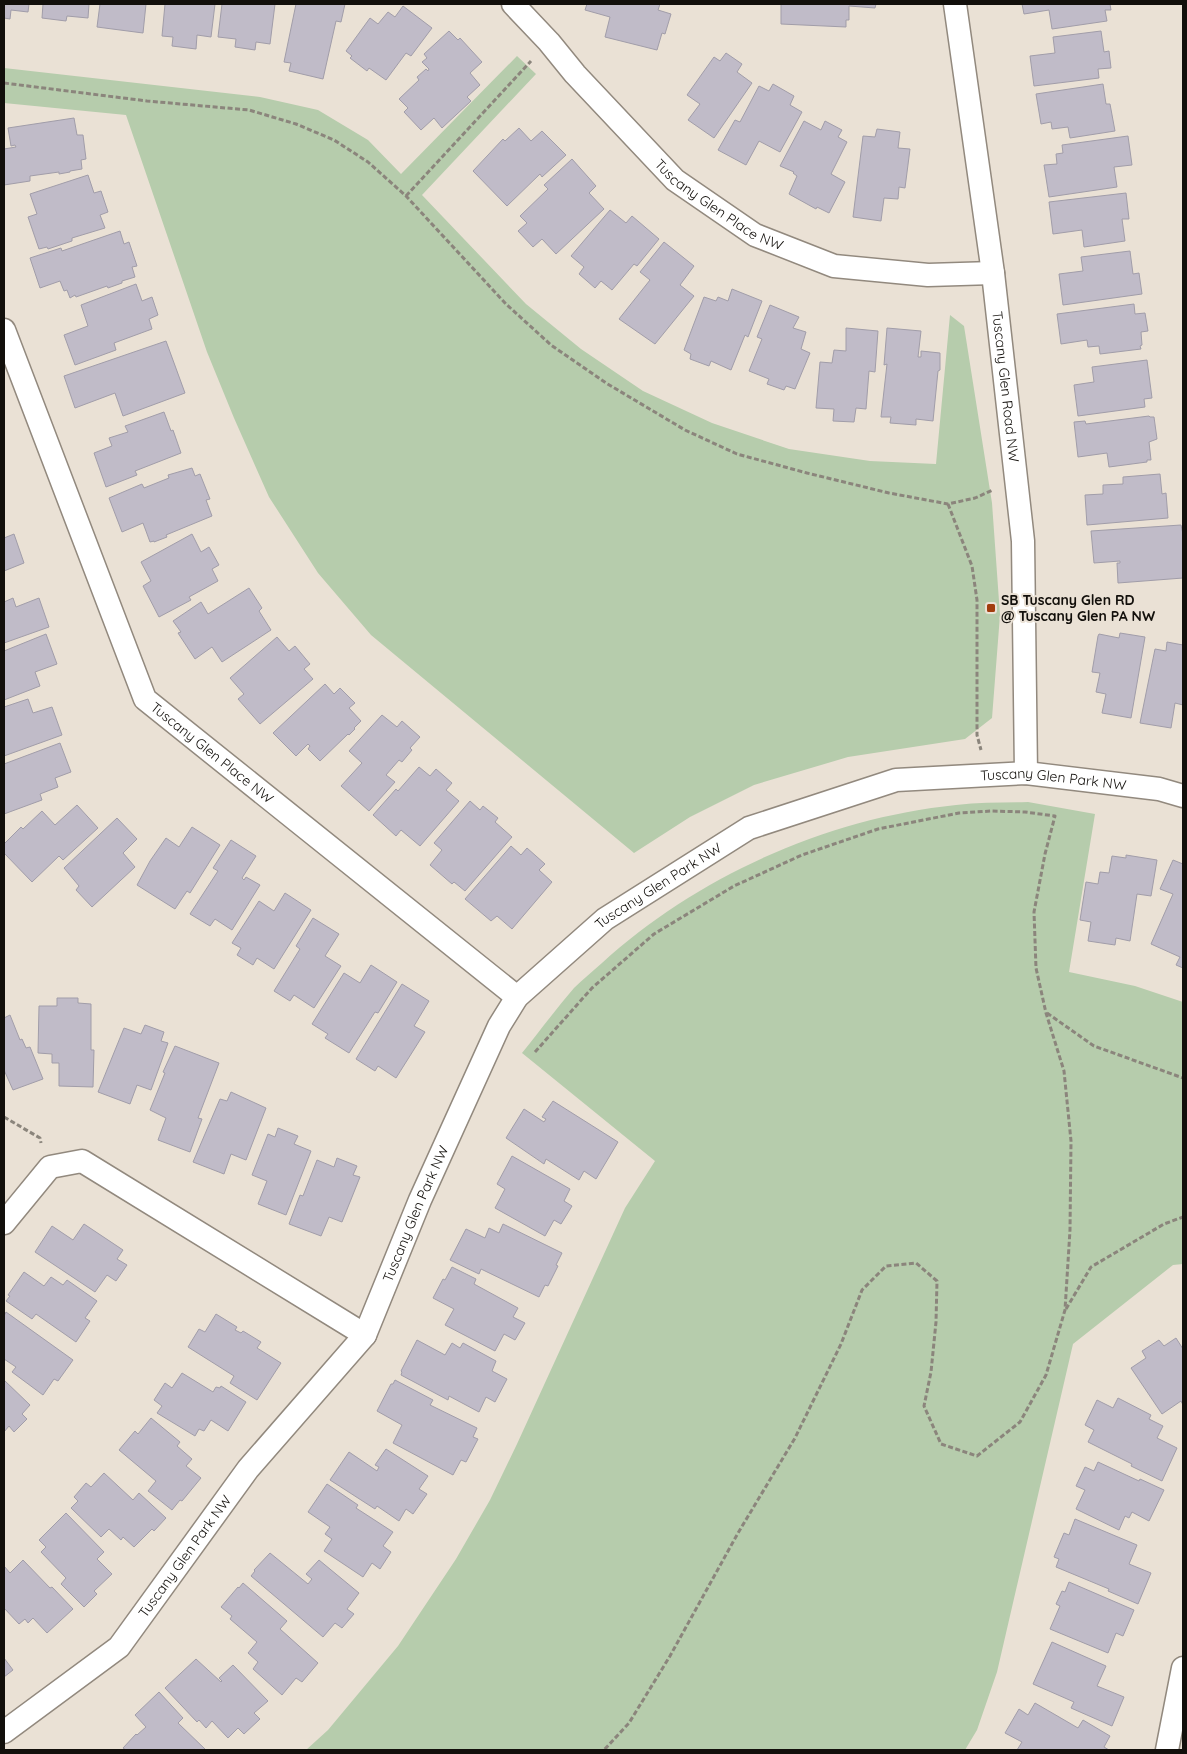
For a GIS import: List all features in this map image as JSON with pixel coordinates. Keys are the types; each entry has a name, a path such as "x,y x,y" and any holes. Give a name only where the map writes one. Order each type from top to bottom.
{"street":[{"name":"Tuscany Glen Place NW","path":"513,4 549,42 575,74 676,180 755,235 834,266 928,275 993,273"},
{"name":"Tuscany Glen Road NW","path":"955,4 993,273 1023,541 1026,773"},
{"name":"Tuscany Glen Place NW","path":"4,330 145,700 517,997"},
{"name":"Tuscany Glen Park NW","path":"4,1732 119,1647 248,1470 364,1335 428,1183 499,1026 517,997 605,919 748,828 896,780 1026,773 1159,789 1183,796"},
{"path":"4,1222 50,1167 82,1161 364,1335"},
{"path":"1166,1750 1183,1668"}],"path":[{"path":"406,196 549,42"},
{"path":"4,83 147,101 249,110 296,124 334,140 368,162 406,196 506,304 551,345 606,383 685,430 737,454 889,493 948,504 975,498 990,490 1018,489"},
{"path":"948,504 972,566 977,600 977,734"},
{"path":"992,806 992,811"},
{"path":"535,1052 592,988 654,934 734,886 802,854 878,829 959,813 1025,812 1055,816 1045,854 1034,912 1036,968 1046,1013 1064,1071 1071,1141 1070,1230 1065,1310 1046,1375 1020,1422 977,1456 941,1444 924,1406 931,1372 936,1322 937,1281 916,1263 886,1266 862,1290 841,1344 795,1438 738,1533 670,1656 629,1723 604,1750"},
{"path":"1046,1013 1094,1046 1183,1078"},
{"path":"4,1117 40,1138 50,1167"},
{"path":"1065,1310 1091,1267 1164,1224 1183,1217"}],"green space":[{"path":"517,56 536,74 422,195 526,304 581,349 643,391 712,423 789,449 870,461 936,464 950,315 964,326 992,503 1000,615 992,718 965,739 848,757 754,785 690,817 634,853 371,635 318,573 269,497 234,418 207,352 126,115 4,103 4,68 260,97 318,110 368,140 401,174"},
{"path":"1028,802 1095,814 1069,972 1135,986 1183,1002 1183,1264 1173,1265 1073,1344 997,1672 977,1730 965,1750 306,1750 328,1730 398,1646 456,1559 490,1500 517,1444 625,1208 655,1161 522,1053 574,988 588,975 639,932 679,903 722,878 767,856 813,838 860,823 908,812 956,805"}],"building":[{"path":"4,4 29,4 28,12 11,10 10,19 4,18"},
{"path":"43,4 89,4 88,18 67,16 66,21 42,18"},
{"path":"100,4 146,4 143,33 97,27"},
{"path":"165,4 215,4 211,37 197,35 196,49 172,46 173,37 162,36"},
{"path":"222,4 275,4 270,44 256,42 255,50 235,47 236,39 218,37"},
{"path":"296,4 345,4 341,22 336,21 323,79 289,71 291,63 284,62"},
{"path":"587,4 660,4 658,10 671,14 665,34 662,33 657,50 605,37 610,17 585,10"},
{"path":"781,4 876,4 875,8 849,6 849,20 846,20 846,27 781,24"},
{"path":"1022,4 1110,4 1111,10 1105,10 1107,21 1052,29 1049,10 1024,14"},
{"path":"403,6 432,28 411,56 406,53 386,80 369,68 367,71 350,58 352,56 346,51 370,18 378,24 388,12 395,17"},
{"path":"449,31 458,40 460,38 482,62 470,73 480,85 467,97 471,101 442,128 434,118 421,130 404,112 408,108 399,99 419,80 417,77 426,69 428,71 429,69 422,62 427,58 424,54"},
{"path":"1101,31 1104,52 1109,51 1111,68 1098,69 1099,78 1034,86 1030,56 1055,53 1053,37"},
{"path":"726,53 742,64 737,72 752,83 714,138 688,120 700,104 687,95 714,57 720,61"},
{"path":"773,84 794,96 790,105 802,112 780,152 759,141 746,165 718,150 735,120 740,122 759,86 769,91"},
{"path":"1103,84 1106,104 1110,104 1115,131 1070,138 1068,127 1052,129 1051,122 1041,124 1036,94"},
{"path":"74,118 77,135 83,135 86,159 81,160 82,169 59,174 59,172 30,176 30,181 4,185 4,149 16,147 15,145 11,146 8,128"},
{"path":"804,121 821,130 825,121 842,130 838,137 847,142 831,174 845,182 829,213 817,207 816,209 789,194 797,176 794,172 780,166"},
{"path":"519,128 531,141 542,131 566,155 542,177 540,174 507,206 473,171 503,139 505,141"},
{"path":"877,129 900,132 898,148 910,149 905,188 899,187 898,199 884,198 881,221 853,217 863,136 875,137"},
{"path":"1128,136 1132,165 1114,167 1117,187 1049,197 1044,165 1057,164 1056,154 1063,153 1062,145"},
{"path":"572,159 596,186 589,193 604,209 556,254 542,239 533,247 518,231 527,223 520,216 548,189 544,185"},
{"path":"88,175 94,193 101,191 108,212 100,215 105,228 72,238 72,241 48,249 47,247 39,249 28,217 37,214 30,194"},
{"path":"1126,193 1129,219 1122,219 1125,241 1084,247 1082,230 1053,234 1049,202"},
{"path":"610,210 626,223 632,216 659,239 637,266 634,264 612,290 601,281 595,288 579,274 584,267 571,256"},
{"path":"120,231 124,244 129,242 137,266 132,267 135,277 108,288 107,286 70,298 67,290 64,291 60,281 40,288 30,258 61,248 62,251"},
{"path":"664,242 694,266 680,285 694,296 655,344 619,319 650,280 640,272"},
{"path":"1130,251 1133,274 1139,273 1142,294 1063,305 1059,274 1083,271 1081,257"},
{"path":"136,284 142,301 152,297 158,315 149,319 152,329 114,343 116,350 75,365 64,335 88,326 81,305"},
{"path":"732,289 762,301 748,337 745,335 731,370 711,361 709,366 690,359 691,354 684,350 704,297 716,301 718,297 728,301"},
{"path":"1134,304 1135,314 1145,313 1148,331 1141,332 1141,349 1100,354 1099,346 1088,347 1087,340 1061,344 1057,314"},
{"path":"770,305 799,317 793,328 806,332 801,349 810,353 795,389 786,386 784,390 767,384 769,379 749,371 762,339 757,337"},
{"path":"846,328 878,331 875,372 869,371 866,409 856,408 854,422 833,421 834,409 816,408 820,362 832,363 834,350 846,351"},
{"path":"887,328 921,331 918,357 921,357 921,351 940,353 940,370 938,371 933,421 916,419 916,425 890,423 891,417 881,417 887,364 884,365"},
{"path":"166,341 185,393 123,416 115,393 75,408 64,376"},
{"path":"1147,360 1152,398 1144,399 1145,407 1078,416 1074,385 1094,382 1092,367"},
{"path":"164,412 181,453 135,471 137,475 106,487 94,453 112,446 109,438 128,432 125,426"},
{"path":"1149,416 1154,417 1157,439 1149,442 1151,460 1109,467 1107,453 1078,457 1074,422 1085,421 1086,424"},
{"path":"192,468 195,476 200,474 210,499 206,500 212,516 154,542 150,542 143,523 122,532 109,498 142,484 144,488 169,478 168,475"},
{"path":"1160,474 1162,494 1166,493 1168,518 1087,525 1085,495 1103,494 1103,485 1123,484 1123,477"},
{"path":"1181,525 1183,534 1183,578 1118,583 1117,563 1120,563 1120,561 1094,563 1091,531"},
{"path":"14,534 24,563 4,571 4,538"},
{"path":"192,534 201,552 209,547 219,565 212,569 218,581 189,597 191,600 159,617 143,586 151,581 141,562"},
{"path":"249,588 262,608 259,611 271,630 222,662 212,647 195,659 178,633 181,632 173,621 201,602 208,614"},
{"path":"13,598 16,607 39,598 49,627 4,643 4,602"},
{"path":"1120,633 1145,637 1131,718 1102,713 1106,694 1096,692 1100,673 1092,672 1099,634 1119,638"},
{"path":"46,634 57,664 35,672 40,686 4,700 4,651"},
{"path":"277,637 289,651 295,646 310,664 304,669 313,679 260,724 238,699 244,694 230,678"},
{"path":"1167,642 1183,645 1183,705 1175,703 1171,728 1140,723 1155,649 1166,651"},
{"path":"325,684 334,694 340,688 355,703 349,708 361,721 349,735 320,761 308,749 310,746 308,744 296,756 273,733"},
{"path":"28,699 33,713 52,707 62,735 4,756 4,707"},
{"path":"382,715 397,727 402,721 420,737 410,748 412,750 402,762 399,760 386,775 395,782 369,811 341,786 362,763 349,751"},
{"path":"60,743 71,772 55,778 58,787 40,794 42,800 4,814 4,764"},
{"path":"419,767 430,776 436,769 452,783 446,790 459,801 420,846 401,830 396,836 373,815"},
{"path":"470,801 480,810 483,806 498,818 495,822 512,837 465,891 454,882 452,884 430,865 442,850 434,843"},
{"path":"77,805 98,828 63,860 59,856 32,882 4,853 4,844 21,827 23,829 42,811 55,825"},
{"path":"117,818 137,839 123,853 135,867 92,907 76,890 79,886 64,868"},
{"path":"192,827 220,845 190,893 187,891 175,909 137,885 150,861 166,838 179,847"},
{"path":"231,840 256,856 242,878 244,880 246,877 260,885 232,930 215,919 210,926 190,914 218,871 213,868"},
{"path":"511,846 521,855 527,848 545,864 539,870 552,882 512,929 497,916 491,921 465,899"},
{"path":"1126,855 1157,860 1151,896 1137,894 1130,941 1116,938 1115,945 1088,941 1091,922 1080,920 1086,882 1098,884 1100,872 1109,873 1112,856 1126,858"},
{"path":"1173,860 1183,864 1183,968 1176,965 1180,957 1151,944 1173,894 1160,889"},
{"path":"285,893 311,910 274,969 257,958 253,965 237,955 241,948 232,943 259,901 274,911"},
{"path":"313,918 339,934 325,956 341,966 314,1008 294,995 290,1001 274,991 300,949 296,946"},
{"path":"371,965 397,982 378,1013 375,1012 349,1053 325,1038 328,1034 312,1024 344,973 360,983"},
{"path":"402,984 429,1001 414,1026 425,1032 396,1078 378,1066 375,1071 356,1059"},
{"path":"57,998 78,998 78,1003 91,1004 91,1050 94,1050 93,1087 59,1086 59,1063 52,1063 52,1054 38,1053 39,1006 57,1006"},
{"path":"10,1015 20,1040 22,1039 26,1048 30,1047 43,1079 13,1090 4,1070 4,1018"},
{"path":"145,1025 164,1032 161,1041 168,1043 151,1090 137,1085 130,1104 98,1092 124,1028 141,1034"},
{"path":"175,1046 219,1063 198,1118 202,1119 190,1152 158,1140 166,1118 150,1110 165,1073 163,1072"},
{"path":"231,1092 266,1108 246,1160 231,1154 224,1174 193,1162 220,1099 227,1101"},
{"path":"553,1101 618,1142 596,1179 584,1171 579,1180 546,1159 544,1164 506,1138 524,1109 544,1122 546,1119 542,1117"},
{"path":"278,1128 298,1136 294,1144 311,1151 286,1215 258,1204 267,1181 252,1175 268,1134 275,1137"},
{"path":"512,1156 570,1189 564,1201 572,1206 561,1224 554,1220 545,1236 495,1208 505,1189 497,1184"},
{"path":"337,1158 357,1166 353,1175 360,1177 342,1222 329,1217 321,1236 289,1224 300,1195 303,1196 317,1160 334,1167"},
{"path":"84,1224 123,1250 117,1259 127,1265 116,1281 107,1275 95,1292 35,1252 52,1226 73,1240"},
{"path":"503,1224 562,1253 548,1286 545,1285 539,1297 481,1269 479,1274 450,1260 466,1229 485,1238 489,1228 499,1233"},
{"path":"452,1267 476,1279 474,1284 518,1308 513,1317 525,1323 515,1340 504,1334 495,1351 445,1325 454,1309 433,1298"},
{"path":"24,1272 44,1286 51,1277 63,1285 67,1280 97,1301 85,1318 90,1321 76,1342 36,1314 32,1319 6,1301"},
{"path":"6,1312 73,1360 58,1381 54,1379 43,1395 12,1372 16,1367 4,1359 4,1316"},
{"path":"216,1314 237,1327 235,1330 241,1333 243,1331 261,1342 257,1348 281,1363 257,1400 230,1383 234,1376 188,1347 199,1329 205,1332"},
{"path":"1176,1338 1183,1349 1183,1405 1181,1401 1162,1414 1131,1368 1146,1358 1142,1351 1159,1340 1164,1346"},
{"path":"417,1340 445,1355 452,1343 460,1348 463,1343 496,1361 492,1371 507,1379 495,1402 486,1397 479,1412 449,1396 448,1400 401,1375 401,1371"},
{"path":"182,1373 213,1392 216,1387 220,1388 221,1386 246,1402 228,1431 211,1420 204,1431 199,1429 195,1436 157,1413 162,1406 154,1400 165,1383 172,1388"},
{"path":"4,1380 30,1405 22,1414 27,1419 14,1432 9,1426 4,1432"},
{"path":"395,1380 433,1400 430,1405 477,1428 473,1437 478,1439 466,1462 461,1460 453,1475 393,1443 402,1425 377,1411"},
{"path":"1118,1398 1151,1415 1149,1419 1163,1426 1157,1438 1177,1448 1162,1481 1088,1442 1094,1430 1085,1425 1097,1400 1113,1408"},
{"path":"151,1418 180,1442 177,1446 192,1459 186,1466 201,1478 172,1510 148,1491 156,1481 119,1450 135,1431 138,1434"},
{"path":"386,1449 428,1476 419,1489 427,1494 413,1514 406,1509 399,1521 377,1506 375,1509 330,1480 349,1452 377,1471 379,1467 375,1465"},
{"path":"1098,1462 1164,1490 1149,1521 1132,1512 1129,1518 1125,1516 1119,1530 1076,1509 1085,1490 1076,1486 1085,1467 1094,1471"},
{"path":"104,1473 133,1500 139,1493 166,1518 154,1531 152,1529 134,1547 123,1537 121,1540 109,1529 101,1537 71,1508 78,1501 74,1497 86,1483 91,1487"},
{"path":"327,1484 358,1505 356,1508 393,1532 383,1546 391,1552 380,1569 372,1563 363,1577 324,1551 332,1539 325,1534 330,1527 308,1512"},
{"path":"66,1513 104,1552 97,1559 112,1574 94,1591 97,1594 84,1607 61,1584 66,1578 41,1552 46,1547 39,1540"},
{"path":"1075,1519 1137,1545 1129,1564 1151,1573 1138,1604 1108,1591 1109,1589 1056,1567 1059,1559 1054,1557 1064,1533 1069,1535"},
{"path":"270,1553 308,1584 312,1579 306,1574 319,1560 359,1593 347,1609 354,1614 342,1628 335,1623 323,1637 251,1576 254,1570"},
{"path":"23,1560 73,1609 47,1633 33,1618 28,1623 25,1619 19,1624 4,1608 4,1566 10,1573"},
{"path":"1069,1582 1134,1610 1123,1636 1116,1633 1108,1653 1050,1629 1060,1606 1056,1604 1062,1591 1065,1592"},
{"path":"243,1583 287,1621 280,1629 318,1663 302,1682 296,1678 282,1695 253,1669 258,1662 248,1653 257,1642 230,1619 232,1616 221,1607"},
{"path":"1052,1642 1106,1666 1097,1686 1124,1697 1112,1726 1071,1708 1074,1702 1033,1684"},
{"path":"4,1658 13,1670 4,1677"},
{"path":"196,1659 221,1682 219,1678 233,1665 268,1701 254,1713 260,1719 244,1734 238,1728 228,1738 212,1721 206,1728 199,1720 197,1722 165,1688"},
{"path":"159,1692 183,1718 178,1723 206,1750 126,1750 123,1748 136,1734 146,1727 135,1715"},
{"path":"1035,1703 1078,1728 1083,1720 1110,1736 1104,1747 1109,1750 1017,1750 1022,1742 1005,1733 1019,1709 1028,1715"}],"place":[{"name":"SB Tuscany Glen RD @ Tuscany Glen PA NW","path":"991,608"}]}
